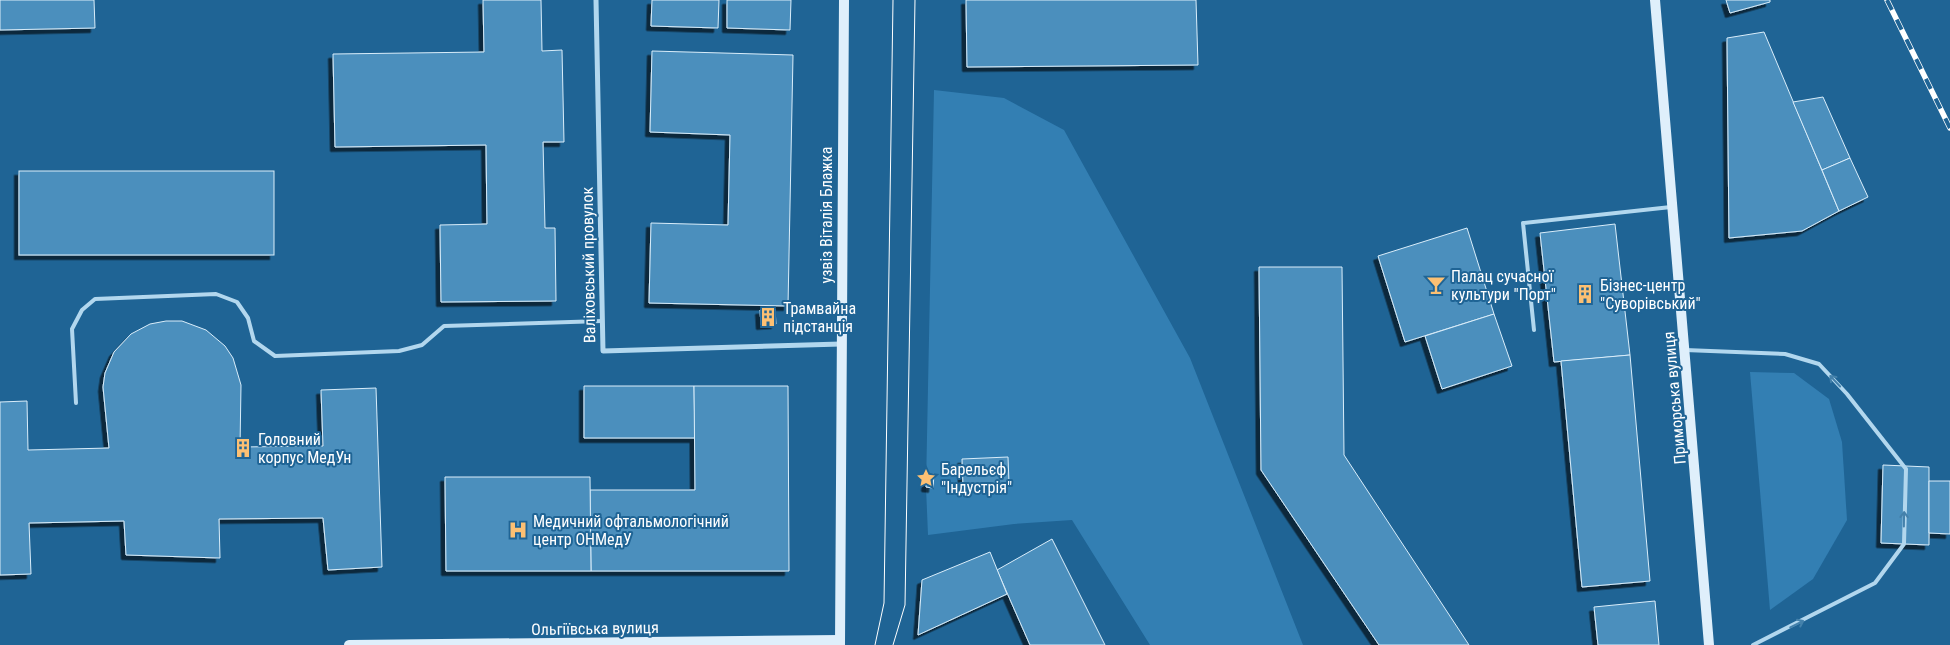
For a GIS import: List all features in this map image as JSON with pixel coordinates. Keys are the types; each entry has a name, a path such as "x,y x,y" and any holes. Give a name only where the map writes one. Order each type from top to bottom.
{"main road":[{"name":"узвіз Віталія Блажка","path":"840,643 840,344 844,0"},
{"name":"Приморська вулиця","path":"1655,0 1709,645"},
{"name":"Ольгіївська вулиця","path":"349,645 840,643"}],"street":[{"name":"Валіховський провулок","path":"596,0 603,351 840,344"}],"lane":[{"path":"1534,330 1523,223 1673,206"},
{"path":"76,403 72,329 82,310 95,299 216,294 237,302 248,318 254,341 275,356 399,351 422,344 444,326 602,321"},
{"path":"1685,350 1785,354 1819,364 1847,394 1906,469 1904,544 1876,583 1753,645"}],"shaded area":[{"path":"934,90 1004,98 1064,130 1190,358 1303,645 1150,645 1072,520 1014,524 928,535 926,487"},
{"path":"1750,372 1794,373 1829,399 1842,442 1847,520 1813,579 1770,610"}],"building":[{"path":"0,0 94,0 95,28 0,30"},
{"path":"483,0 541,0 542,51 562,50 564,142 543,142 545,228 555,228 556,301 441,302 440,225 487,224 486,145 335,147 333,54 484,52"},
{"path":"652,0 719,0 718,28 651,26"},
{"path":"727,0 791,0 790,30 727,28"},
{"path":"966,0 1196,0 1198,65 967,67"},
{"path":"1726,0 1770,0 1770,2 1730,13"},
{"path":"1764,32 1839,211 1802,231 1729,238 1727,38"},
{"path":"652,51 793,55 788,306 649,303 651,223 728,225 730,135 650,132"},
{"path":"1823,97 1850,158 1822,170 1793,102"},
{"path":"1850,158 1868,197 1839,211 1822,170"},
{"path":"19,171 274,171 274,255 19,255"},
{"name":"Бізнес-центр \"Суворівський\"","path":"1615,224 1630,355 1554,362 1540,233"},
{"name":"Палац сучасної культури \"Порт\"","path":"1467,228 1494,314 1405,342 1378,256"},
{"path":"1259,267 1342,267 1344,455 1469,645 1379,645 1261,470"},
{"name":"Трамвайна підстанція","path":"775,309 776,324 761,325 760,310"},
{"path":"1494,314 1512,366 1442,389 1425,336"},
{"name":"Головний корпус МедУн","path":"182,321 206,330 225,346 233,358 241,385 240,447 323,446 321,390 376,388 382,567 328,570 323,518 219,519 220,558 126,555 124,521 29,523 31,574 0,575 0,402 27,401 28,450 109,448 103,387 105,373 114,352 131,334 150,324"},
{"path":"1630,355 1650,581 1582,587 1561,361"},
{"path":"584,386 694,386 695,438 584,438"},
{"path":"694,386 788,386 789,571 591,571 590,490 695,490"},
{"path":"1008,457 1009,483 963,485 962,459"},
{"path":"1883,465 1929,467 1929,545 1881,543"},
{"path":"927,474 934,474 933,488 926,487"},
{"name":"Медичний офтальмологічний центр ОНМедУ","path":"445,477 590,477 591,571 446,571"},
{"path":"1929,481 1950,481 1950,534 1929,533"},
{"path":"1052,539 1105,645 1030,645 997,570"},
{"path":"990,552 1007,594 918,635 922,580"},
{"path":"1655,601 1659,645 1598,645 1594,607"}],"tram line":[{"path":"875,645 884,603 893,0"},
{"path":"893,645 905,605 915,0"}],"railway":[{"path":"1887,0 1950,128"}],"place":[{"name":"Палац сучасної культури \"Порт\"","path":"1436,285"},
{"name":"Бізнес-центр \"Суворівський\"","path":"1585,294"},
{"name":"Трамвайна підстанція","path":"768,317"},
{"name":"Головний корпус МедУн","path":"243,448"},
{"name":"Барельєф \"Індустрія\"","path":"926,478"},
{"name":"Медичний офтальмологічний центр ОНМедУ","path":"518,530"}]}
